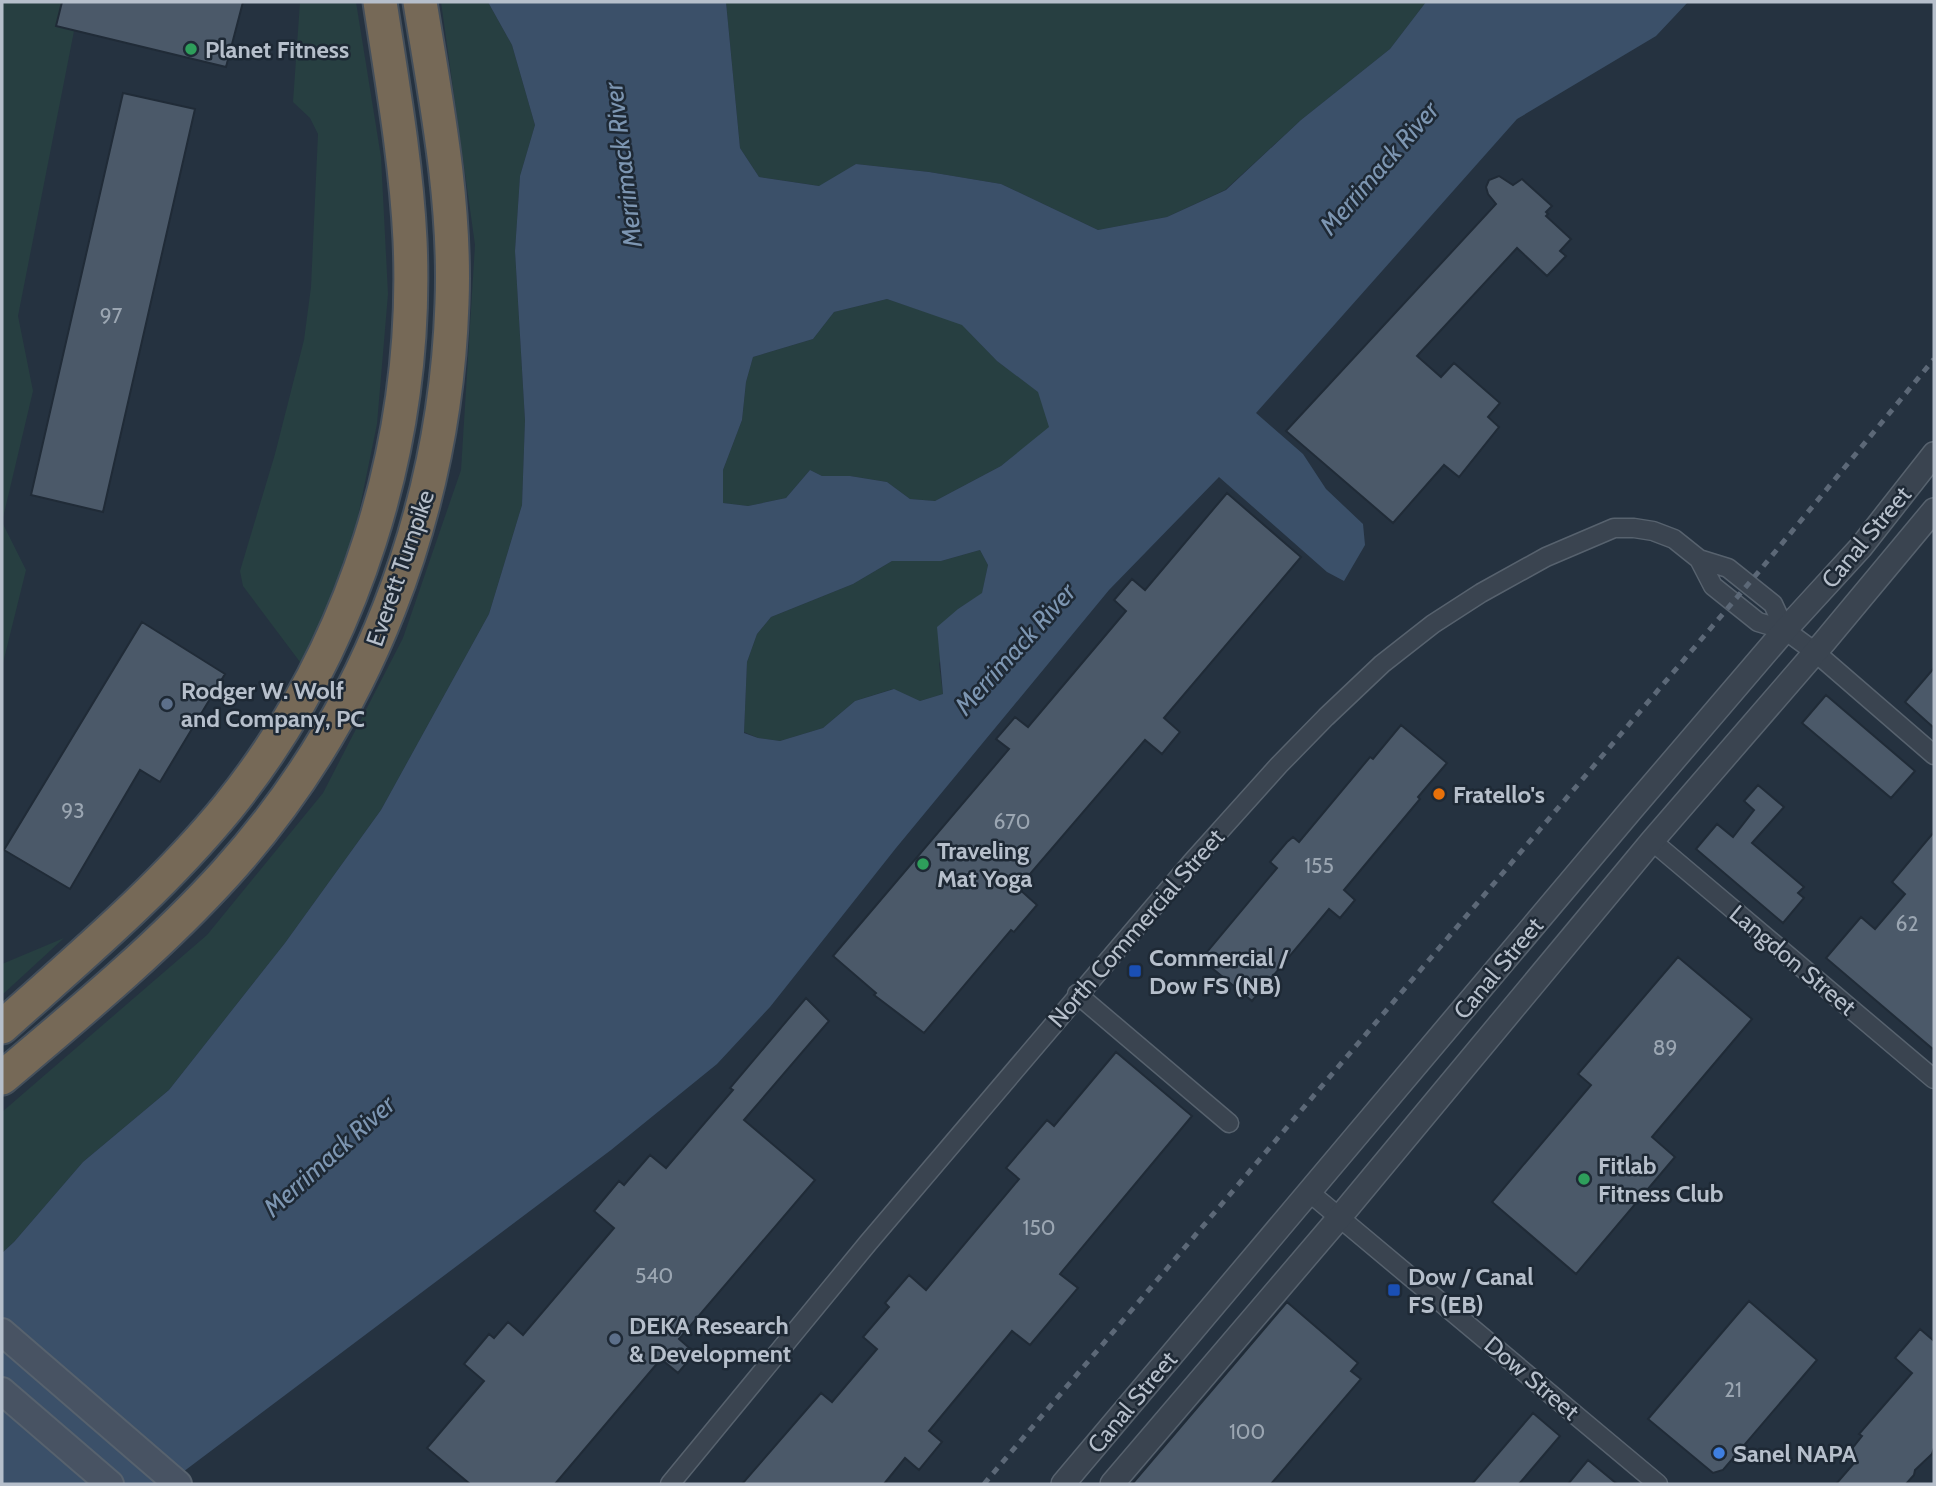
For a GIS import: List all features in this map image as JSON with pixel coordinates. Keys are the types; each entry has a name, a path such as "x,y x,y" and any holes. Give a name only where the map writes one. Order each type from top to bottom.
{"highway":[{"name":"Everett Turnpike","path":"2,1027 131,912 164,879 248,781 305,693 326,651 362,564 389,475 398,429 405,382 411,289 404,160 380,2"},
{"name":"Everett Turnpike","path":"2,1078 127,971 226,873 271,819 312,762 347,702 377,639 424,508 439,440 453,302 445,162 420,2"}],"main road":[{"path":"2,1332 178,1484"},
{"path":"2,1391 110,1484"}],"street":[{"name":"Canal Street","path":"1063,1484 1785,630 1861,547 1934,454"},
{"name":"Canal Street","path":"1112,1484 1934,510"},
{"name":"North Commercial Street","path":"670,1484 1077,994 1279,765 1382,664 1433,624 1481,593 1546,557 1614,528 1653,531 1674,539 1699,559 1713,586 1758,622 1785,630 1815,652 1934,755"},
{"name":"Langdon Street","path":"1653,841 1934,1079"},
{"path":"1077,994 1229,1123"},
{"name":"Dow Street","path":"1309,1192 1658,1484"}],"green space":[{"path":"2,2 62,3 57,26 74,31 18,316 33,391 2,522"},
{"path":"300,2 356,2 381,157 388,294 377,424 353,541 303,666 243,586 240,571 275,454 304,340 311,287 318,134 310,118 293,102"},
{"path":"441,2 488,2 512,45 535,125 520,176 515,251 525,420 522,505 489,614 381,810 285,943 169,1090 83,1162 2,1253 2,1112 207,935 323,793 403,638 461,470 475,245"},
{"path":"726,2 1426,2 1390,49 1301,120 1225,190 1167,217 1098,230 1001,184 929,172 856,164 820,186 759,177 740,148"},
{"path":"887,299 962,324 997,361 1039,392 1050,428 1001,466 935,501 910,499 887,482 850,476 822,476 810,470 786,498 748,506 723,503 723,470 742,420 746,382 753,357 813,339 834,312"},
{"path":"2,522 26,570 2,667"},
{"path":"980,550 988,565 982,594 958,609 939,664 943,694 920,701 893,689 855,701 823,728 780,741 758,738 744,732 747,662 757,634 771,617 853,584 892,561 941,561"},
{"path":"64,938 2,995 2,964"}],"water":[{"name":"Merrimack River","path":"488,2 726,2 740,148 759,177 819,186 856,164 929,172 1001,184 1098,230 1167,217 1226,190 1301,120 1390,49 1426,2 1688,2 1656,36 1517,119 1256,413 1303,454 1326,489 1363,524 1365,545 1344,581 1327,572 1219,477 1109,590 896,848 770,1007 717,1064 611,1150 167,1484 2,1484 2,1253 83,1162 169,1090 285,943 381,810 489,614 522,505 525,420 515,251 520,176 535,125 512,45","holes":["887,299 962,325 997,361 1038,392 1049,427 1001,466 935,501 910,499 887,482 850,476 822,476 810,470 786,498 748,506 723,503 723,470 742,420 746,382 753,357 813,339 834,312","980,550 988,565 982,593 937,627 943,694 920,701 894,689 855,701 823,728 780,741 744,733 747,662 757,634 771,617 853,584 892,561 941,561"]}],"building":[{"name":"Planet Fitness","path":"62,2 243,2 226,67 56,26"},
{"path":"123,93 195,109 103,512 31,495"},
{"path":"1499,176 1513,185 1522,179 1552,206 1546,216 1571,239 1560,251 1566,256 1547,276 1517,248 1417,356 1441,377 1454,363 1500,403 1488,417 1499,427 1459,477 1444,465 1393,523 1286,431 1496,204 1486,187 1489,180"},
{"path":"1227,493 1301,557 1164,718 1180,732 1162,754 1145,740 1018,888 1037,905 1014,932 1011,930 924,1033 874,995 876,993 833,956 1009,749 996,739 1015,717 1028,727 1126,611 1114,600 1132,579 1145,590"},
{"path":"142,622 225,674 160,782 140,770 70,889 4,850"},
{"path":"1934,668 1934,728 1905,702"},
{"path":"1826,695 1915,771 1891,798 1802,723"},
{"path":"1401,725 1447,763 1344,890 1355,900 1340,918 1329,909 1252,1001 1201,959 1277,868 1270,862 1287,842 1293,837 1299,842 1370,757 1373,759"},
{"path":"1758,785 1784,807 1752,843 1804,887 1798,893 1804,898 1783,923 1696,849 1717,824 1733,837 1754,810 1744,801"},
{"path":"1934,832 1934,1050 1826,958 1861,917 1875,929 1905,894 1892,882"},
{"path":"1678,957 1752,1019 1652,1137 1675,1157 1576,1274 1492,1202 1591,1085 1578,1074"},
{"path":"806,998 829,1021 744,1120 815,1180 679,1339 695,1353 678,1373 661,1359 555,1484 470,1484 427,1448 484,1381 464,1364 489,1334 494,1338 508,1322 523,1335 614,1228 594,1211 619,1181 624,1185 650,1155 666,1168 733,1090 730,1088"},
{"path":"1116,1052 1192,1116 1060,1274 1078,1288 1030,1345 1012,1331 929,1431 942,1442 919,1470 905,1458 884,1484 742,1484 821,1393 832,1402 877,1349 863,1337 889,1307 885,1303 909,1275 926,1290 1019,1179 1006,1168 1047,1120 1054,1126"},
{"path":"1749,1301 1817,1360 1723,1470 1713,1473 1648,1419"},
{"path":"1287,1302 1358,1363 1351,1371 1361,1379 1271,1484 1132,1484"},
{"path":"1920,1329 1934,1341 1932,1454 1915,1470 1906,1484 1836,1484 1855,1462 1847,1455 1862,1436 1859,1434 1912,1373 1895,1358"},
{"path":"1533,1413 1560,1436 1519,1484 1472,1484"},
{"path":"1588,1460 1617,1484 1568,1484"}],"railway":[{"path":"984,1484 1761,569 1934,359"}],"place":[{"name":"Planet Fitness","path":"191,49"},
{"name":"Rodger W. Wolf and Company, PC","path":"167,704"},
{"name":"Fratello's","path":"1439,794"},
{"name":"Traveling Mat Yoga","path":"923,864"},
{"name":"Commercial / Dow FS (NB)","path":"1135,971"},
{"name":"Fitlab Fitness Club","path":"1584,1179"},
{"name":"Dow / Canal FS (EB)","path":"1394,1290"},
{"name":"DEKA Research & Development","path":"615,1339"},
{"name":"Sanel NAPA","path":"1719,1453"}]}
